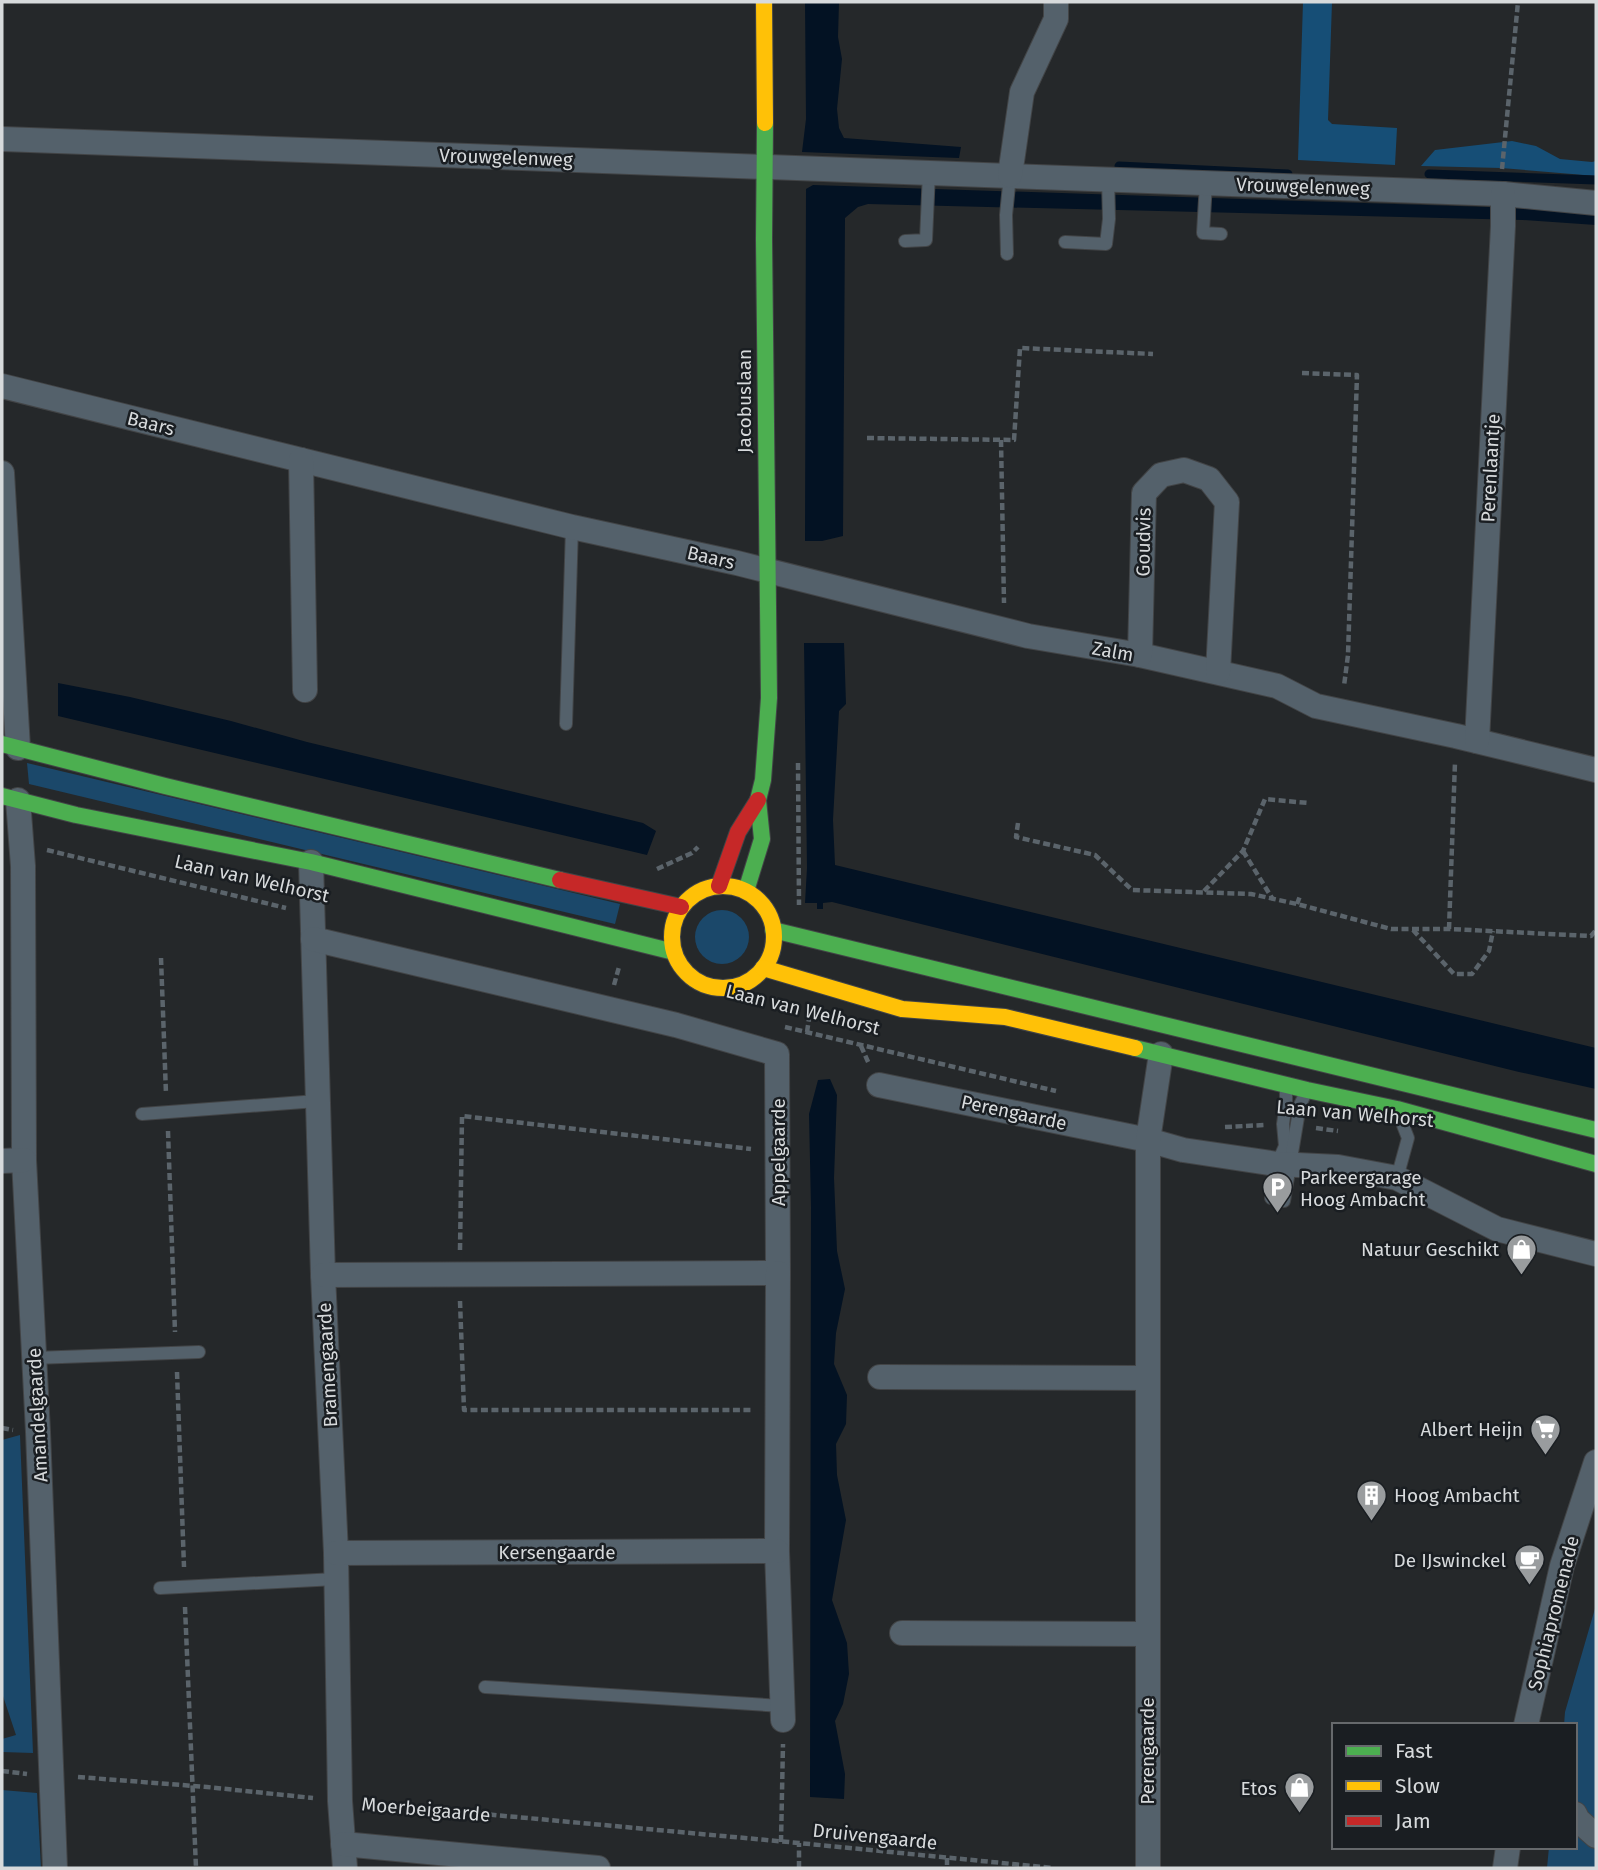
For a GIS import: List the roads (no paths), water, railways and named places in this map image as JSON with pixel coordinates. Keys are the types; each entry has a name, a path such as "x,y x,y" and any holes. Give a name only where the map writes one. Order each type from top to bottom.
{"main road":[{"name":"Jacobuslaan","path":"719,886 738,832 758,800 763,780 769,698 764,2"},
{"path":"10,746 165,786 681,907"},
{"name":"Laan van Welhorst","path":"10,798 76,815 311,862 674,952"},
{"name":"Jacobuslaan","path":"746,891 762,839 758,800"},
{"path":"719,886 746,891 761,903 774,930 772,950 763,968 755,976 736,986 713,987 694,979 685,971 674,952 673,929 681,907 702,890 719,886"},
{"name":"Laan van Welhorst","path":"774,930 1596,1130"},
{"name":"Laan van Welhorst","path":"763,968 902,1009 1005,1017 1396,1109 1596,1164"}],"street":[{"path":"1010,181 1022,92 1056,19 1056,2"},
{"name":"Vrouwgelenweg","path":"2,139 1206,187 1503,208 1596,203"},
{"name":"Perenlaantje","path":"1467,739 1503,208"},
{"name":"Baars","path":"2,386 572,527 767,571"},
{"path":"301,460 305,690"},
{"name":"Goudvis","path":"1140,655 1144,492 1161,475 1184,470 1209,479 1227,502 1217,672"},
{"path":"2,473 10,746"},
{"name":"Zalm","path":"767,571 1005,630 1140,655 1277,686 1316,706 1596,770"},
{"name":"Amandelgaarde","path":"10,798 22,844 13,961 13,1161 34,1358 55,1868"},
{"name":"Bramengaarde","path":"311,862 323,1275 336,1553 340,1801 344,1856"},
{"name":"Appelgaarde","path":"313,939 676,1026 777,1054 778,1273"},
{"name":"Perengaarde","path":"1148,1868 1148,1140 1161,1054"},
{"name":"Perengaarde","path":"879,1085 1148,1140 1183,1150 1284,1164 1338,1167 1397,1178 1497,1229 1596,1254"},
{"path":"323,1275 778,1273 777,1551 782,1713"},
{"path":"880,1377 1148,1378"},
{"name":"Sophiapromenade","path":"1529,1720 1562,1566 1595,1467"},
{"name":"Kersengaarde","path":"336,1553 777,1551"},
{"path":"902,1633 1147,1634"},
{"path":"1577,1820 1596,1836 1577,1832"},
{"path":"1505,1868 1508,1849"},
{"path":"344,1856 598,1868"}],"lane":[{"path":"905,241 926,240 929,177"},
{"path":"1007,254 1006,215 1010,181"},
{"path":"1065,242 1106,244 1109,185"},
{"path":"1206,187 1203,233 1222,234"},
{"path":"566,724 572,527"},
{"path":"1285,1084 1290,1125"},
{"path":"1284,1201 1285,1146 1290,1125 1307,1090"},
{"path":"142,1114 317,1101"},
{"path":"1396,1109 1408,1138 1397,1178"},
{"path":"1408,1138 1440,1120"},
{"path":"1270,1198 1284,1164"},
{"path":"34,1358 198,1352"},
{"path":"160,1588 336,1580"},
{"path":"485,1687 782,1713"}],"waterway":[{"path":"1119,166 1288,174"},
{"path":"1429,174 1596,180"}],"place":[{"name":"Parkeergarage Hoog Ambacht","path":"1277,1215"},
{"name":"Natuur Geschikt","path":"1522,1276"},
{"name":"Albert Heijn","path":"1546,1456"},
{"name":"Hoog Ambacht","path":"1371,1522"},
{"name":"De IJswinckel","path":"1529,1587"},
{"name":"Etos","path":"1300,1815"}]}
